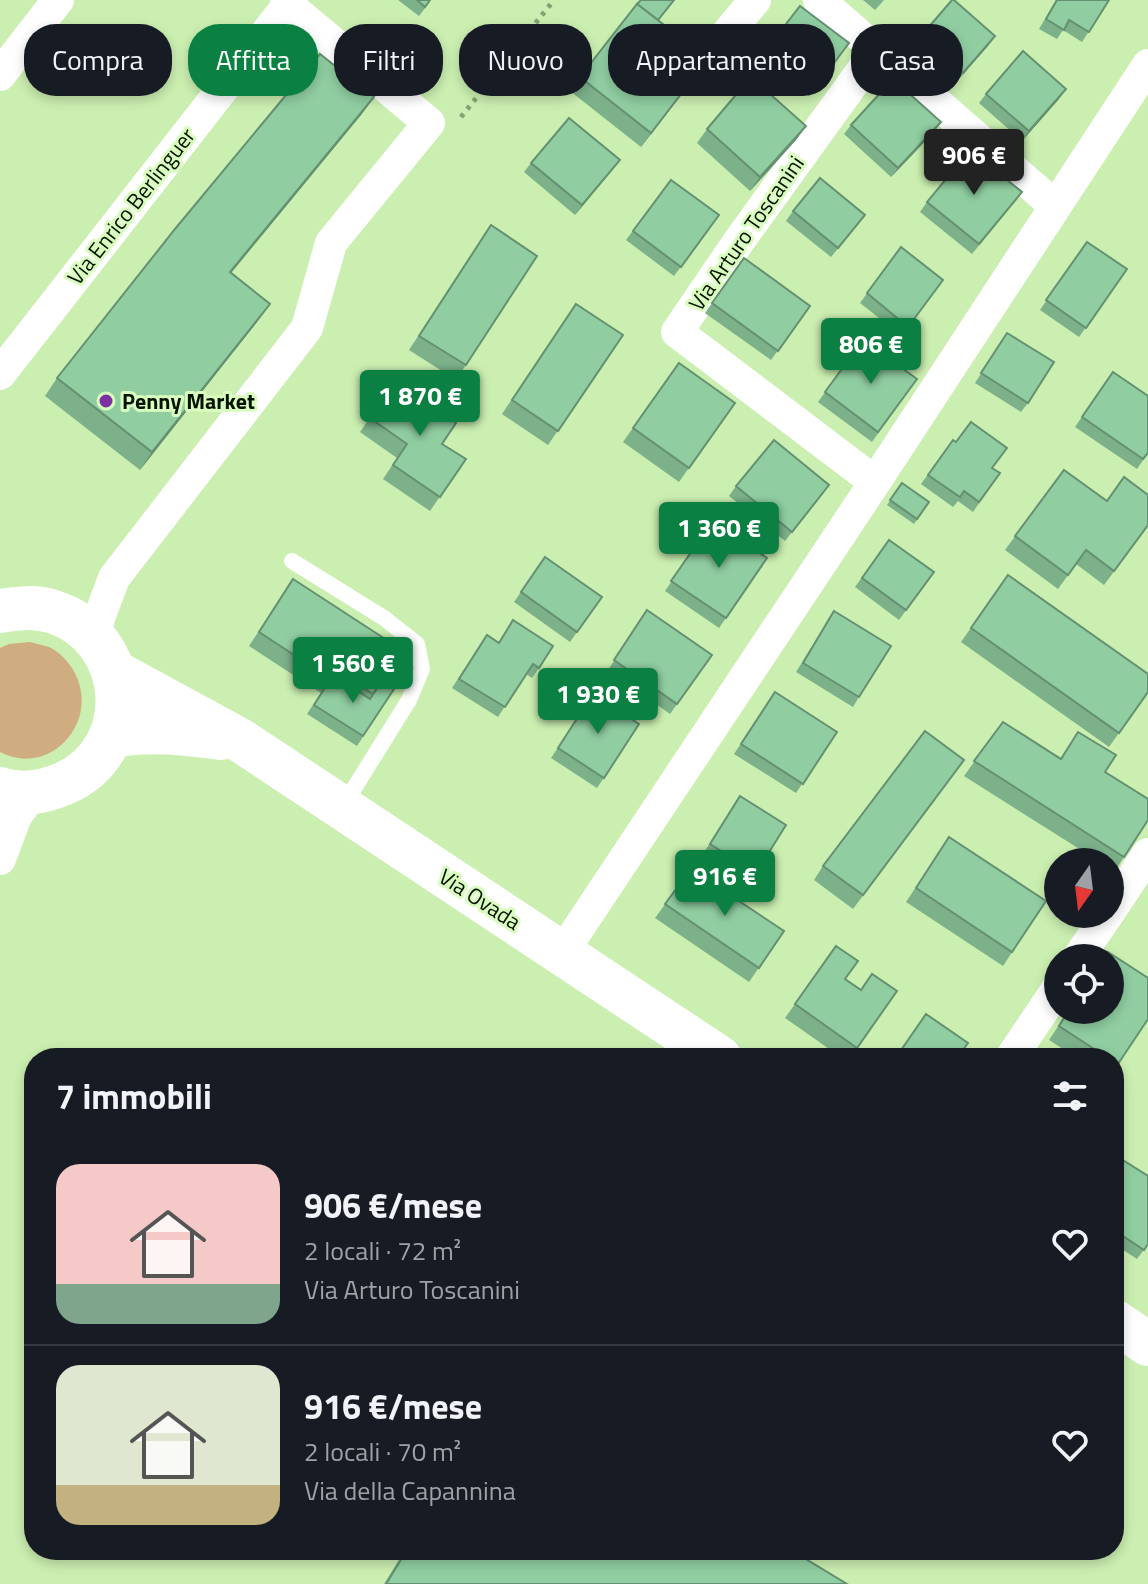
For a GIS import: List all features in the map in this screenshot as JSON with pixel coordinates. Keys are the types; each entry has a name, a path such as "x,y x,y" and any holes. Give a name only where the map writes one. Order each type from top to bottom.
{"main road":[{"name":"Via Ovada","path":"20,605 77,623 104,655 240,740 705,1048"},
{"path":"17,791 53,789 75,779 94,763 111,736 117,715 118,693 104,655"},
{"name":"Via Ovada","path":"111,736 176,732 240,740"},
{"path":"1124,1328 1148,1344"}],"street":[{"path":"0,75 58,0"},
{"path":"735,24 755,0"},
{"path":"819,0 851,28"},
{"path":"104,655 99,618 114,578 307,328 331,243 429,123 288,2"},
{"name":"Via Enrico Berlinguer","path":"0,374 288,2"},
{"path":"562,953 1148,65"},
{"name":"Via Arturo Toscanini","path":"851,86 677,332 875,482"},
{"path":"929,96 1055,206"},
{"path":"20,605 114,578"},
{"path":"0,859 16,816 17,791"},
{"path":"1124,890 1148,854"},
{"path":"1018,1048 1044,1009"}],"lane":[{"path":"292,561 384,618 417,644 422,669 409,700 342,808"}],"path":[{"path":"460,118 554,0"}],"shaded area":[{"path":"30,642 47,646 68,662 80,687 81,706 77,724 54,751 37,757 19,758 0,752 0,648"}],"building":[{"path":"417,0 430,0 425,7"},
{"path":"641,0 674,0 658,20 637,4"},
{"path":"954,0 995,36 963,73 963,24 931,24"},
{"path":"1057,0 1109,0 1089,32 1069,20 1064,30 1046,19"},
{"path":"637,4 663,24 621,24"},
{"path":"800,6 824,24 786,24"},
{"path":"835,32 849,43 835,62"},
{"path":"608,41 608,96 680,96 651,133 592,86 592,62"},
{"path":"1023,51 1066,89 1029,131 986,94"},
{"path":"320,54 334,65 334,96 374,97 230,272 270,304 152,452 57,378 285,96 318,96"},
{"path":"735,96 772,96 806,126 760,177 707,129"},
{"path":"877,96 912,96 941,122 898,168 851,125"},
{"path":"569,118 620,160 582,205 531,163"},
{"path":"970,150 1022,192 979,244 927,202"},
{"path":"820,178 865,215 838,248 793,211"},
{"path":"671,180 719,215 681,267 633,231"},
{"path":"491,225 537,256 466,365 419,336"},
{"path":"1087,242 1127,269 1086,328 1046,300"},
{"path":"901,247 943,280 908,327 867,293"},
{"path":"744,258 810,306 778,351 712,303"},
{"path":"576,304 623,335 558,431 512,400"},
{"path":"1007,333 1054,362 1028,403 981,373"},
{"path":"863,340 917,379 878,432 825,392"},
{"path":"679,363 735,403 689,468 633,428"},
{"path":"1113,372 1148,396 1148,453 1143,459 1082,417"},
{"path":"395,381 456,423 442,444 466,459 440,497 393,465 407,444 370,418"},
{"path":"971,422 1007,448 992,468 1000,473 979,502 964,491 960,497 928,475 953,440 956,442"},
{"path":"774,440 829,485 792,532 736,486"},
{"path":"1064,470 1107,501 1124,477 1148,495 1148,525 1114,571 1086,550 1068,575 1015,536"},
{"path":"902,483 929,502 917,519 890,500"},
{"path":"713,521 767,558 726,618 671,581"},
{"path":"889,540 934,572 906,610 862,578"},
{"path":"545,557 602,597 577,632 521,592"},
{"path":"1008,575 1148,674 1148,692 1119,733 971,628"},
{"path":"293,579 402,650 373,694 340,672 334,681 259,632"},
{"path":"647,610 712,655 677,704 614,660"},
{"path":"834,611 891,646 859,697 803,663"},
{"path":"513,620 553,646 539,668 533,664 505,707 459,679 487,635 499,643"},
{"path":"337,677 370,699 381,682 394,689 363,736 314,705 328,683 331,686"},
{"path":"775,692 837,732 803,784 741,744"},
{"path":"593,694 639,724 604,778 558,748"},
{"path":"1003,722 1061,759 1078,732 1116,755 1105,772 1148,799 1148,820 1124,857 1124,848 1110,848 974,761"},
{"path":"925,731 964,760 863,895 823,866"},
{"path":"740,796 786,825 756,873 710,844"},
{"path":"949,837 1044,900 1044,904 1012,952 916,888"},
{"path":"691,869 784,931 759,968 665,904"},
{"path":"836,946 858,961 845,979 861,990 872,974 897,991 857,1048 795,1004"},
{"path":"1124,962 1148,978 1148,1019 1124,1055 1124,1048 1093,1048 1059,1026 1124,1024"},
{"path":"926,1014 968,1043 964,1048 903,1048"},
{"path":"1124,1161 1148,1176 1148,1244 1144,1250 1124,1237"},
{"path":"401,1560 807,1560 847,1584 386,1584"}],"place":[{"name":"Penny Market","path":"106,401"}]}
